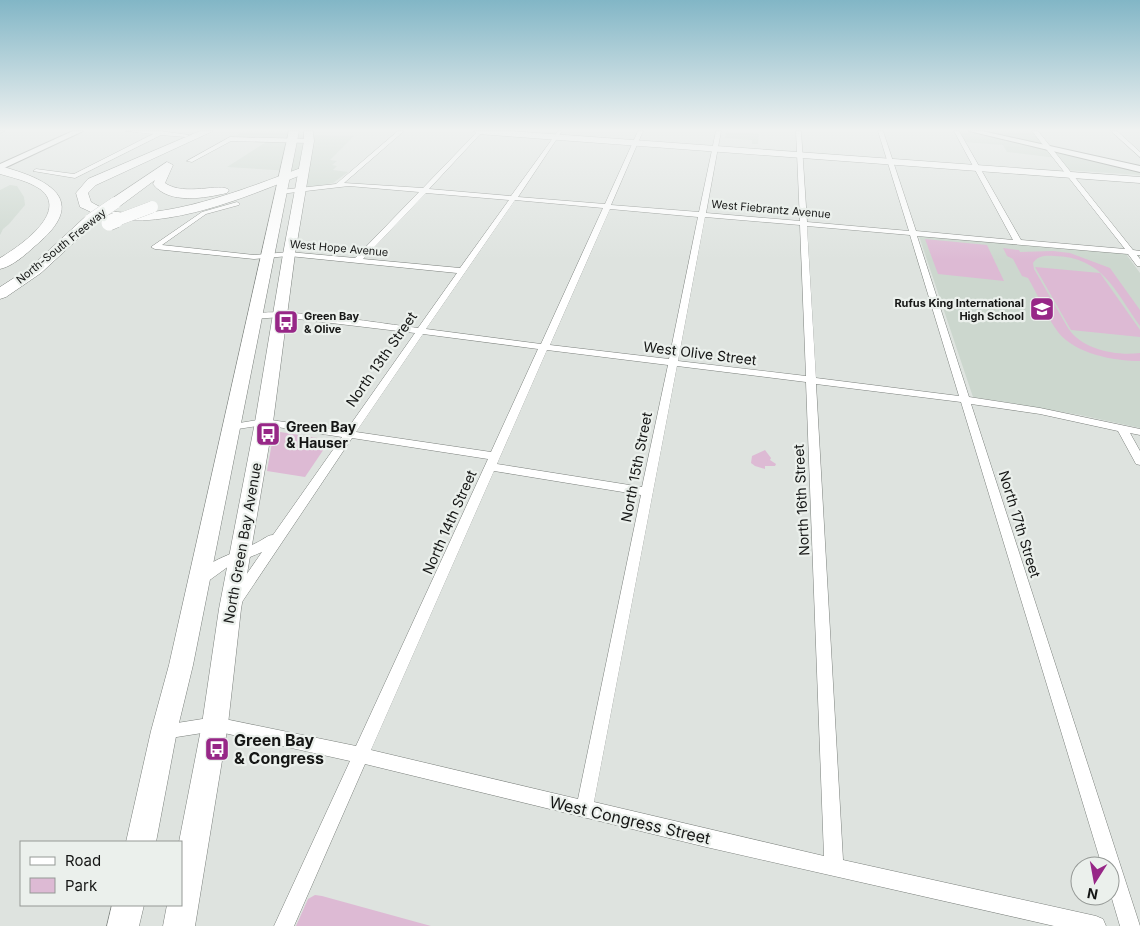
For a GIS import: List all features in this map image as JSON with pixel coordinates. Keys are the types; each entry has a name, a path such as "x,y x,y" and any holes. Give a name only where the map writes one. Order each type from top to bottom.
{"highway":[{"path":"0,265 24,249 47,228 54,217 57,207 54,196 47,187 36,180 19,174"},
{"path":"107,174 98,178 86,188 82,193 82,199 90,208 98,211 132,216 187,210 234,200 287,185"},
{"name":"North-South Freeway","path":"0,272 86,218 145,174"},
{"name":"North-South Freeway","path":"110,201 155,174"},
{"path":"167,174 159,184 170,191 195,194 244,184 268,174"},
{"path":"36,270 109,223 152,207 244,190 287,185"},
{"name":"North-South Freeway","path":"0,294 36,270 86,218"}],"main road":[{"name":"North Green Bay Avenue","path":"179,926 216,724 230,609 264,422 281,314 289,254 287,174"},
{"name":"North Green Bay Avenue","path":"141,841 164,731 181,665 267,257 292,174"},
{"path":"1088,174 1140,180"},
{"path":"123,926 128,906"}],"street":[{"path":"61,174 75,176 79,174"},
{"path":"340,184 351,174"},
{"path":"358,260 439,174"},
{"name":"North 13th Street","path":"230,609 284,527 530,174"},
{"name":"North 14th Street","path":"284,926 621,174"},
{"name":"North 15th Street","path":"584,809 711,174"},
{"name":"North 16th Street","path":"801,174 834,867"},
{"name":"North 17th Street","path":"895,174 1130,926"},
{"path":"981,174 1018,242"},
{"path":"1070,174 1140,264"},
{"name":"West Fiebrantz Avenue","path":"287,185 340,184 514,197 1140,253"},
{"name":"West Hope Avenue","path":"234,200 204,213 155,247 267,257 289,254 463,271"},
{"name":"West Olive Street","path":"254,316 281,314 966,400 1040,411 1140,432"},
{"path":"231,427 264,422 349,434 646,492"},
{"path":"1122,429 1140,461"},
{"path":"199,581 215,567 268,543 284,527"},
{"name":"West Congress Street","path":"164,731 216,724 362,755 584,809 1096,926"}],"shaded area":[{"path":"307,174 345,174 333,183 305,188"},
{"path":"10,185 17,186 24,197 25,205 3,229 0,235 0,190"},
{"name":"Rufus King International High School","path":"919,236 1126,254 1140,273 1140,428 1080,415 973,397"}],"green space":[{"path":"925,239 987,245 1004,281 938,274"},
{"path":"1003,248 1019,250 1020,252 1053,251 1070,253 1110,268 1140,310 1140,326 1106,278 1085,262 1071,258 1042,256 1033,263 1034,269 1074,336 1082,342 1101,350 1131,354 1140,353 1140,361 1119,360 1096,355 1065,340 1050,319 1028,278 1022,276 1013,259 1007,256"},
{"path":"1035,267 1100,273 1140,330 1140,337 1071,330"},
{"path":"274,431 330,440 305,477 267,471"},
{"path":"765,450 771,458 770,460 776,464 775,466 765,466 765,469 751,463 752,456"},
{"path":"315,895 431,926 296,926 308,899"}],"place":[{"name":"Rufus King International High School","path":"1042,309"},
{"name":"Green Bay & Olive","path":"286,322"},
{"name":"Green Bay & Hauser","path":"268,434"},
{"name":"Green Bay & Congress","path":"217,749"}]}
